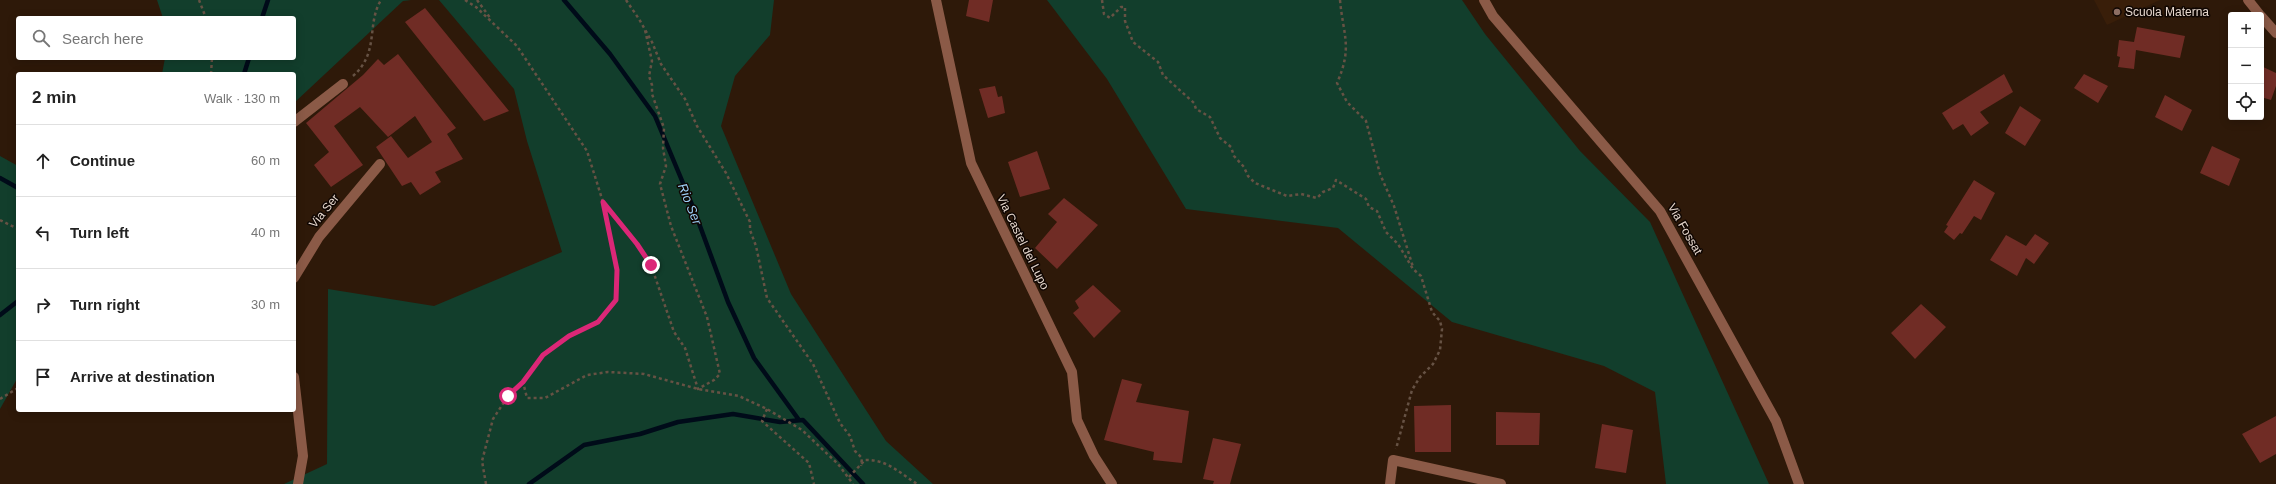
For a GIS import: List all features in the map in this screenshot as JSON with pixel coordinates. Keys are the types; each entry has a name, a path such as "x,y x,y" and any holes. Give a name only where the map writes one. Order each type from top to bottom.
{"street":[{"name":"Via Castel del Lupo","path":"936,0 971,163 1072,372 1077,420 1094,456 1112,484"},
{"name":"Via Fossat","path":"1484,0 1493,16 1660,210 1776,421 1799,484"},
{"path":"2248,0 2258,12"},
{"path":"2264,19 2276,33"},
{"path":"296,120 343,84"},
{"name":"Via Ser","path":"296,275 319,237 380,164"},
{"path":"296,395 303,456 298,484"},
{"path":"1390,484 1393,460 1501,484"}],"path":[{"path":"199,0 205,16"},
{"path":"343,84 357,72 372,46 376,8 380,0"},
{"path":"465,0 476,7 517,46 587,151 603,202 617,270 616,300 598,322 569,336 543,355 523,382 508,396 494,419 482,461 486,484"},
{"path":"477,0 495,24"},
{"path":"626,0 646,30 661,64 685,99 697,126 726,173 750,222 750,230 756,246 767,298 813,364 840,423 850,436 855,451 862,458 861,466"},
{"path":"1102,0 1104,14 1110,18 1121,7 1125,7 1125,21 1134,42 1158,62 1162,75 1194,103 1196,109 1214,121 1220,138 1231,148 1234,156 1255,183 1286,196 1301,194 1317,198 1323,192 1333,188 1336,180 1344,184 1366,200 1370,207 1377,211 1386,232 1398,244 1413,269 1421,276 1432,312 1440,321 1442,342 1433,364 1420,377 1412,390 1393,460"},
{"path":"1340,0 1346,37 1345,65 1337,83 1347,102 1366,121 1380,174 1394,206 1413,269"},
{"path":"646,30 652,61 649,76 652,85 652,94 664,128 666,166 660,184 671,226 707,317 720,374 714,380 698,389"},
{"path":"211,72 212,60"},
{"path":"603,202 637,244 651,265 674,332 685,348 698,389"},
{"path":"0,220 16,228"},
{"path":"523,382 527,398 545,398 588,375 608,372 644,374 698,389 739,396 767,409 783,420 802,430 850,476 853,484"},
{"path":"0,399 16,389"},
{"path":"767,409 762,421 809,463 814,484"},
{"path":"850,476 865,460 885,462 917,484"}],"shaded area":[{"name":"Scuola Materna","path":"2094,0 2160,0 2107,25"}],"green space":[{"path":"157,0 411,0 403,1 296,101 296,72 162,72 165,60 296,60 296,16 162,16"},
{"path":"439,0 774,0 770,35 735,76 721,126 791,294 886,441 933,484 284,484 327,464 328,289 434,306 562,252 527,141 514,89"},
{"path":"1047,0 1462,0 1485,34 1580,151 1650,222 1769,484 1666,484 1655,392 1604,366 1452,322 1338,228 1186,209 1107,79"},
{"path":"0,156 16,165 16,381 0,409"}],"building":[{"path":"969,0 993,0 989,22 966,16"},
{"path":"425,8 509,111 484,121 405,22"},
{"path":"2137,27 2185,36 2180,58 2136,50 2134,69 2118,67 2120,57 2117,56 2119,40 2134,42"},
{"path":"398,54 456,128 447,134 463,159 435,172 441,182 420,195 411,182 402,186 376,147 391,136 408,158 432,142 415,116 388,137 360,107 334,126 363,165 331,187 314,165 329,152 306,123 363,75 378,59 384,65"},
{"path":"2264,67 2276,73 2276,86 2271,100 2264,98"},
{"path":"2004,74 2013,92 1980,112 1989,123 1971,136 1963,124 1953,130 1942,113"},
{"path":"2084,74 2108,86 2098,103 2074,88"},
{"path":"995,86 998,97 1002,96 1005,113 988,118 979,89"},
{"path":"2165,95 2192,110 2182,131 2155,117"},
{"path":"2020,106 2041,120 2025,146 2005,133"},
{"path":"2212,146 2240,159 2229,186 2200,173"},
{"path":"1037,151 1050,189 1020,197 1008,162"},
{"path":"1974,180 1995,193 1981,220 1974,216 1962,234 1960,233 1954,240 1944,232 1948,226 1946,225"},
{"path":"1064,198 1098,225 1057,269 1035,248 1057,222 1048,214"},
{"path":"2035,234 2049,243 2034,264 2026,258 2017,276 1990,260 2006,235 2026,246"},
{"path":"1093,285 1121,311 1094,338 1073,313 1079,308 1075,301"},
{"path":"1921,304 1946,327 1915,359 1891,333"},
{"path":"1122,379 1142,384 1136,402 1189,411 1182,463 1153,460 1154,452 1104,440"},
{"path":"1451,405 1451,452 1415,452 1414,406"},
{"path":"1496,412 1540,413 1539,445 1496,445"},
{"path":"2276,416 2276,454 2260,463 2242,434"},
{"path":"1602,424 1633,430 1626,473 1595,468"},
{"path":"1213,438 1241,444 1230,484 1213,484 1214,481 1203,479"}],"waterway":[{"name":"Rio Ser","path":"263,16 268,0"},
{"name":"Rio Ser","path":"564,0 610,54 655,116 693,207 728,302 754,358 799,420"},
{"name":"Rio Ser","path":"245,72 248,60"},
{"name":"Rio Ser","path":"0,178 16,187"},
{"path":"0,315 16,303"},
{"name":"Rio Ser","path":"529,484 584,445 640,434 678,422 733,414 780,422 803,420 863,484"}],"place":[{"name":"Scuola Materna","path":"2117,12"}],"route":[{"path":"508,396 523,382 543,355 569,336 598,322 616,300 617,270 603,202 637,244 651,265"}]}
